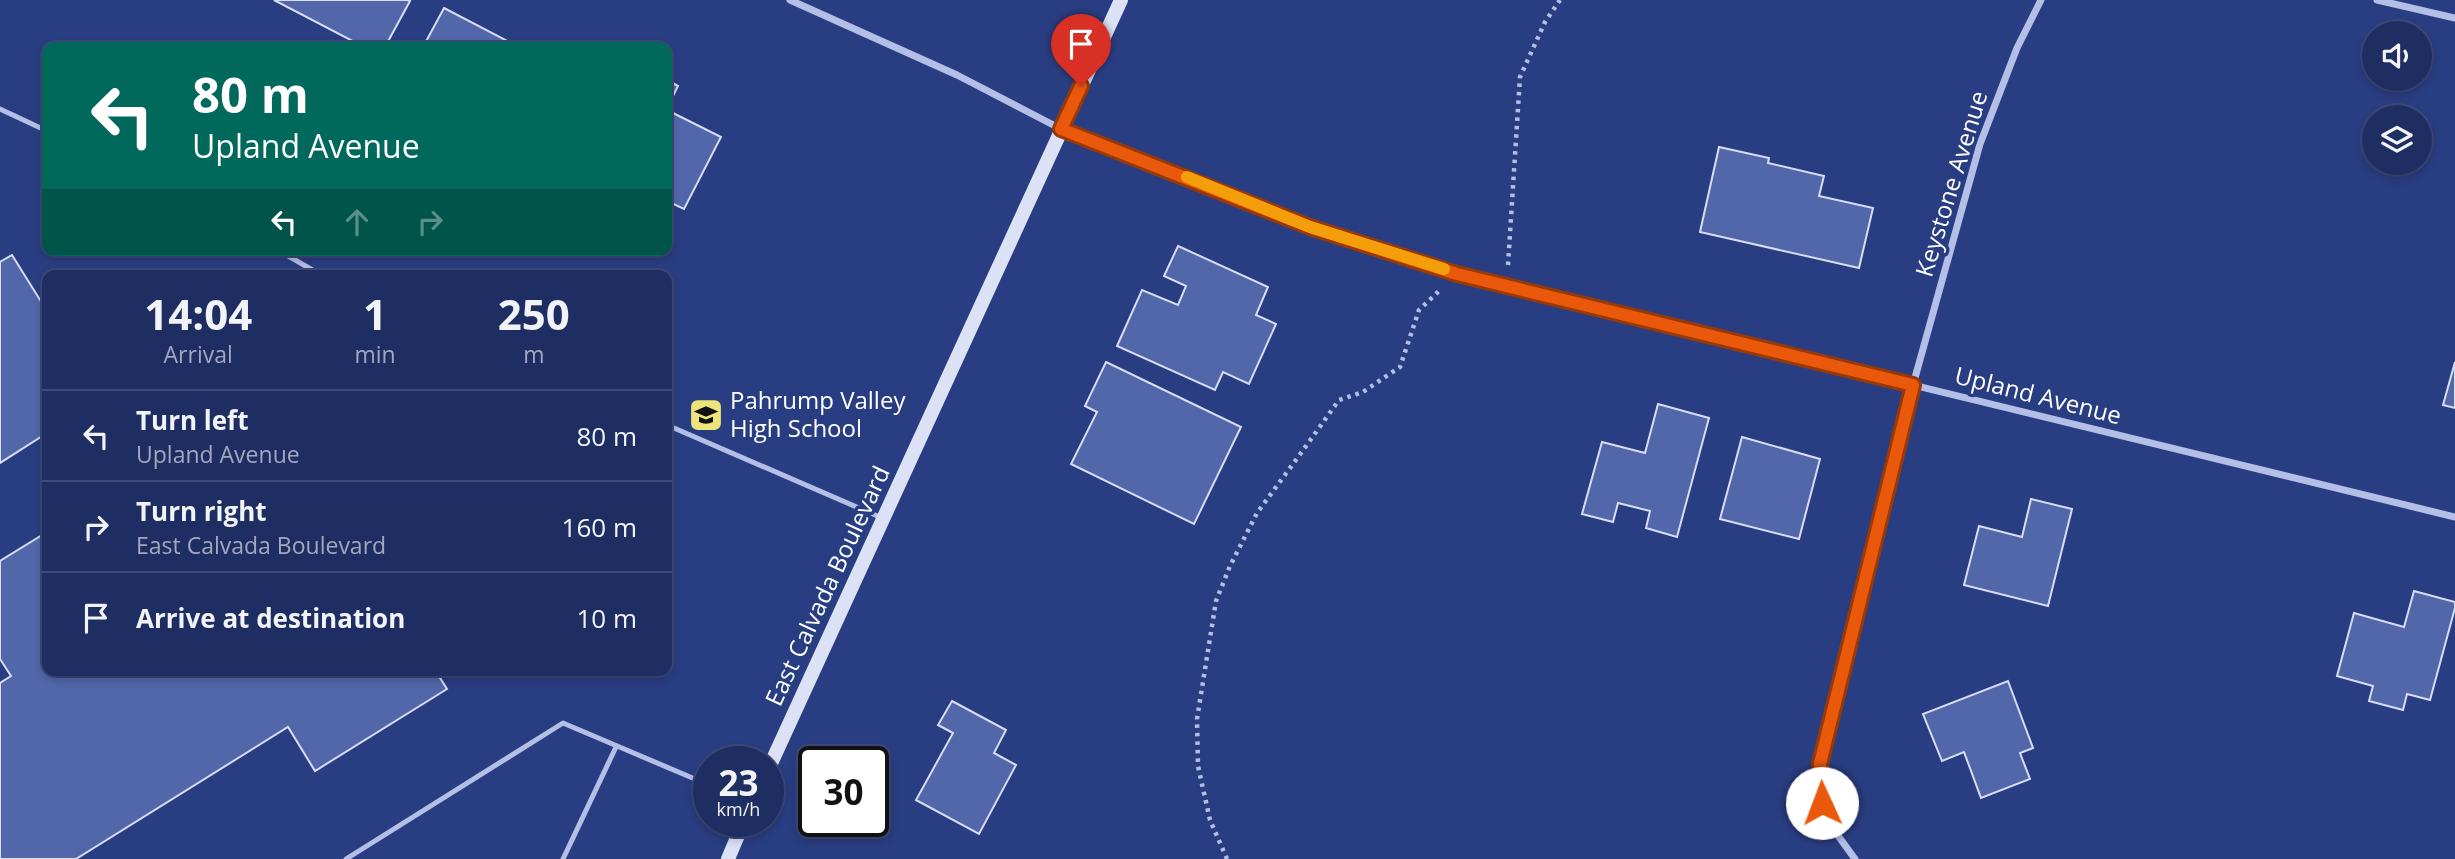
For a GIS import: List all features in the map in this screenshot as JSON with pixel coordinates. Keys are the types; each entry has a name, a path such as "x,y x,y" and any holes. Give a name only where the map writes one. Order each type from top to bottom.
{"main road":[{"name":"East Calvada Boulevard","path":"779,746 1121,0"},
{"path":"728,859 737,837"}],"street":[{"name":"Upland Avenue","path":"790,0 957,75 1061,129 1310,227 1457,274 2455,517"},
{"name":"Keystone Avenue","path":"1855,859 1839,837 1822,803 1820,764 1913,385 1980,144 2017,48 2041,0"},
{"path":"2377,0 2455,18"}],"lane":[{"path":"0,109 42,129"},
{"path":"288,256 312,270"},
{"path":"672,427 882,518"},
{"path":"346,859 563,723 693,778"},
{"path":"564,859 616,747"}],"path":[{"path":"1507,286 1520,77 1545,22 1560,0"},
{"path":"1227,859 1210,820 1198,766 1197,719 1216,600 1257,513 1339,400 1363,392 1400,367 1419,310 1457,274"}],"building":[{"path":"274,0 410,1 388,42 354,42"},
{"path":"444,8 509,42 426,42"},
{"path":"672,83 678,86 672,98"},
{"path":"672,112 721,137 684,209 672,203"},
{"path":"1719,147 1769,158 1768,163 1824,176 1819,196 1873,208 1859,268 1700,232"},
{"path":"1178,246 1268,287 1256,315 1276,324 1249,384 1223,372 1215,390 1117,346 1142,290 1178,305 1186,286 1164,276"},
{"path":"12,255 42,303 42,436 0,463 0,262"},
{"path":"1106,362 1241,427 1194,524 1071,464 1097,412 1085,406"},
{"path":"2455,362 2455,408 2443,405"},
{"path":"1658,404 1709,418 1677,537 1646,528 1650,511 1618,503 1613,522 1582,514 1602,442 1645,453"},
{"path":"1742,437 1820,459 1799,539 1720,519"},
{"path":"2031,499 2072,509 2048,606 1964,585 1979,526 2022,537"},
{"path":"42,535 42,676 439,676 447,689 315,771 288,727 76,859 0,859 0,683 11,676 0,659 0,561"},
{"path":"2414,591 2455,602 2455,608 2430,700 2407,694 2403,710 2369,701 2373,686 2337,676 2354,613 2404,627"},
{"path":"2008,681 2033,748 2020,753 2030,779 1981,798 1964,752 1942,761 1923,714"},
{"path":"952,701 1006,730 994,753 1016,765 979,834 916,800 953,733 938,725"}],"slow traffic":[{"path":"1187,177 1310,227 1444,269"}],"place":[{"name":"Pahrump Valley High School","path":"706,415"}],"route":[{"path":"1081,86 1061,129 1310,227 1457,274 1913,385 1820,764 1822,803"}]}
